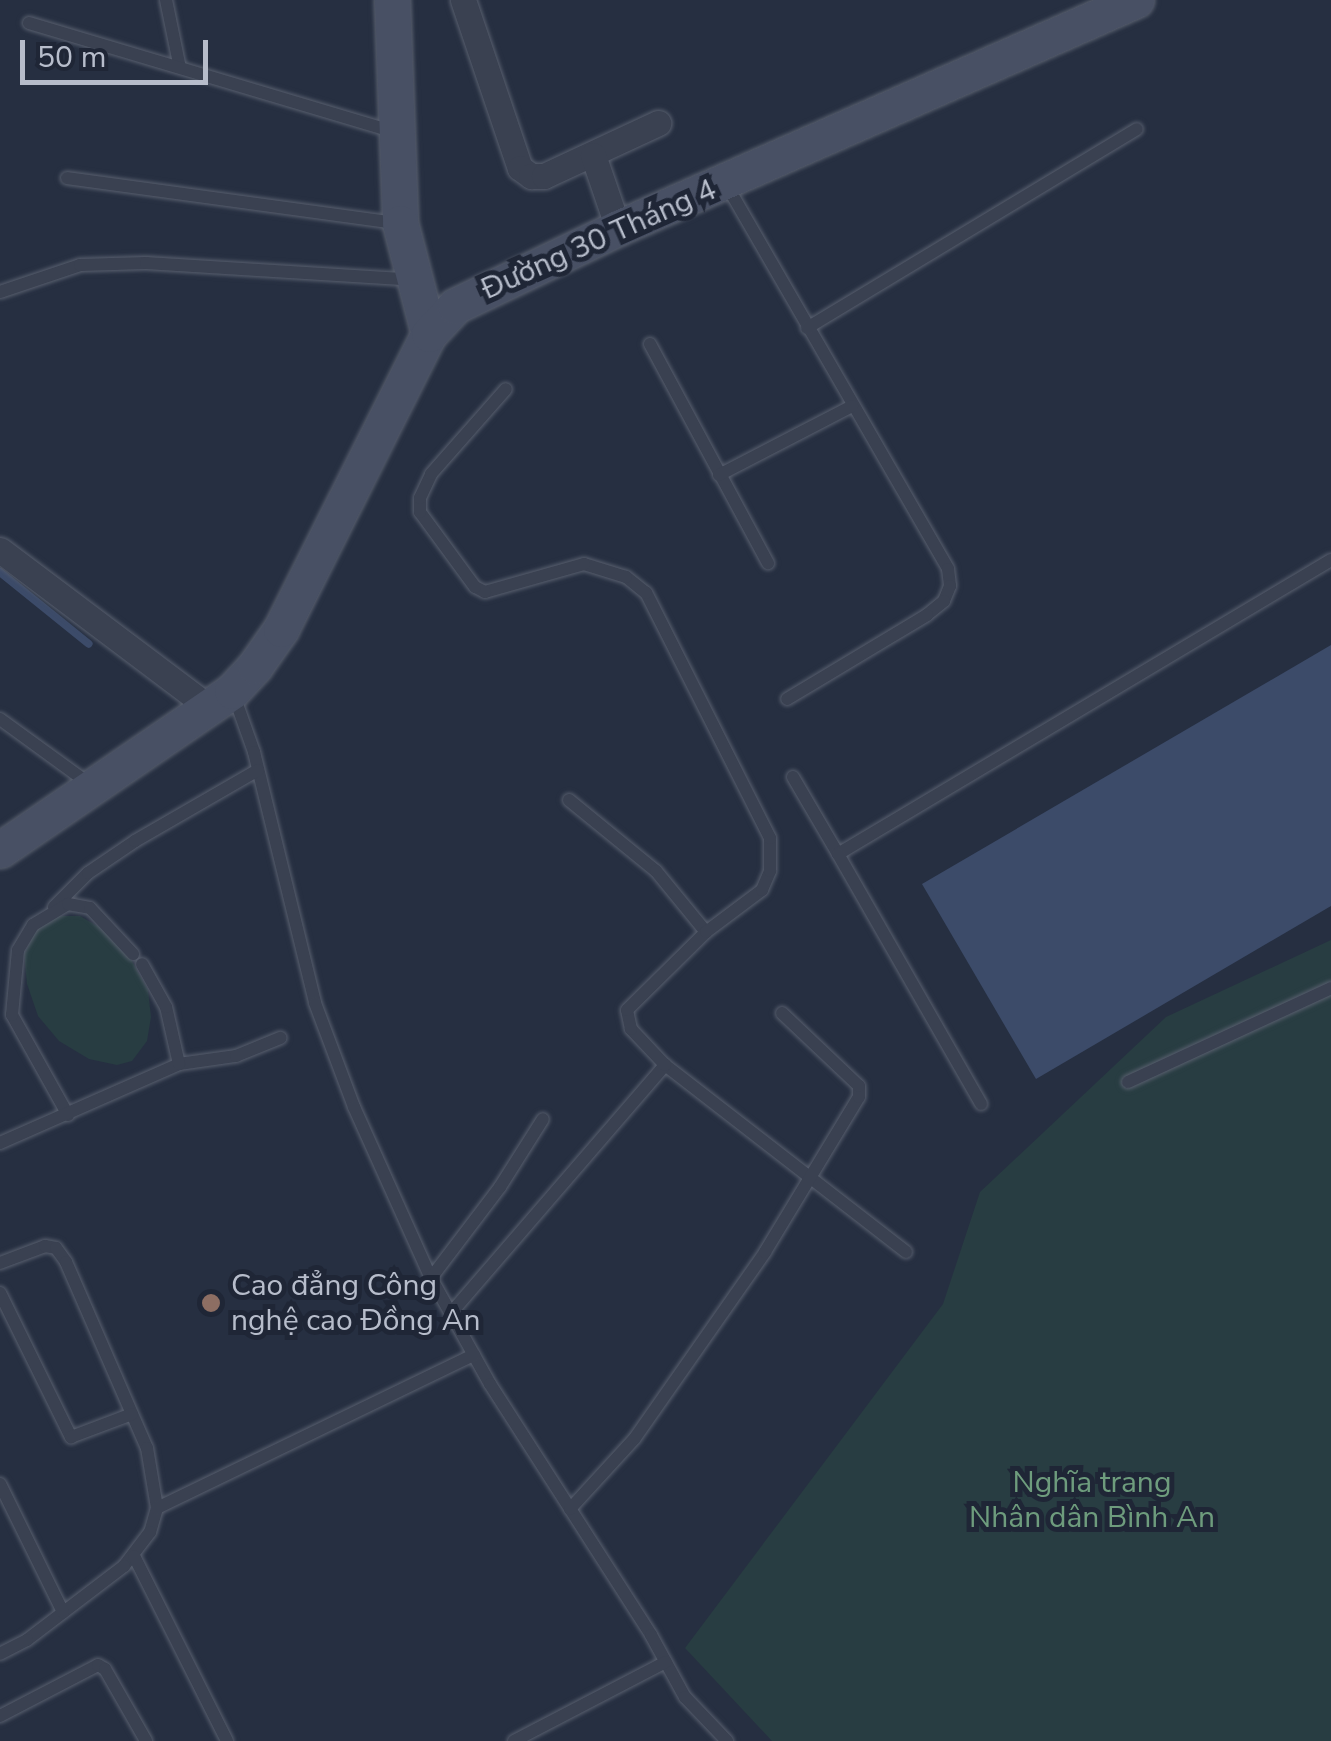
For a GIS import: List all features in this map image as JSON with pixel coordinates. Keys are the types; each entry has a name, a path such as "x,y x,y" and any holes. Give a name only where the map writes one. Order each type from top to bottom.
{"street":[{"path":"392,0 400,223 429,334"},
{"path":"463,0 520,168 531,176 544,176 658,123"},
{"name":"Đường 30 Tháng 4","path":"0,850 220,699 280,629 429,334 455,306 618,228 726,184 1136,0"},
{"path":"593,155 618,228"},
{"path":"0,550 220,699"}],"lane":[{"path":"166,0 180,68"},
{"path":"28,24 394,132"},
{"path":"807,328 1137,129"},
{"path":"66,178 400,223"},
{"path":"726,184 948,569 950,586 944,601 927,615 787,698"},
{"path":"0,292 80,265 113,264 415,280"},
{"path":"650,344 768,563"},
{"path":"506,389 430,474 420,498 420,512 476,587 486,592 584,564 626,577 646,593 770,838 770,871 762,890 706,932 627,1010 631,1029 665,1065 906,1252"},
{"path":"719,475 852,406"},
{"path":"838,854 1331,560"},
{"path":"220,699 258,770 315,1003 354,1107 431,1278 474,1355 685,1698 726,1741"},
{"path":"0,719 93,787"},
{"path":"68,1115 6,1014 18,950 32,924 88,873 258,770"},
{"path":"794,777 981,1104"},
{"path":"569,800 656,871 706,932"},
{"path":"49,912 68,904 90,908 138,959 166,1007 179,1064"},
{"path":"1128,1082 1331,988"},
{"path":"570,1509 635,1438 765,1252 861,1091 782,1013"},
{"path":"0,1143 179,1064 236,1056 280,1038"},
{"path":"451,1313 665,1065"},
{"path":"431,1278 500,1186 543,1119"},
{"path":"0,1263 31,1248 56,1248 148,1448 157,1508 150,1532 134,1556 63,1612 0,1654"},
{"path":"0,1293 71,1436 132,1414"},
{"path":"157,1508 474,1355"},
{"path":"0,1484 63,1612"},
{"path":"134,1556 227,1741"},
{"path":"514,1741 666,1662"},
{"path":"0,1716 98,1664 146,1741"}],"green space":[{"path":"56,916 80,916 99,927 127,952 148,990 151,1017 147,1041 132,1061 117,1065 89,1059 59,1041 38,1016 27,984 24,954 39,925"},
{"name":"Nghĩa trang Nhân dân Bình An","path":"1331,940 1331,1741 772,1741 685,1648 943,1304 980,1192 1166,1017"}],"water":[{"path":"1331,645 1331,906 1036,1079 922,884"}],"waterway":[{"path":"0,572 89,644"}],"place":[{"name":"Cao đẳng Công nghệ cao Đồng An","path":"211,1303"}]}
